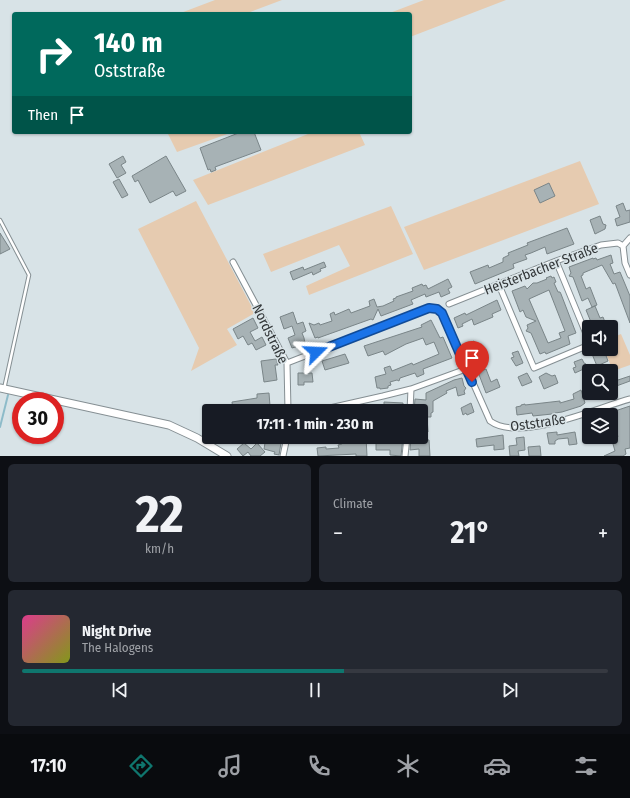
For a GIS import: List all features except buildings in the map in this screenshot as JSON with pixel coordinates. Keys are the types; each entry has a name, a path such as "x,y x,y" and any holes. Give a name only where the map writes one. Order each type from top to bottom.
{"main road":[{"path":"2,389 168,425 197,438 227,456"}],"street":[{"path":"630,238 624,246 625,264 630,275"},
{"name":"Heisterbacher Straße","path":"449,304 556,261 601,245 618,243 624,246"},
{"path":"556,261 582,324"},
{"name":"Nordstraße","path":"233,262 287,363 288,404"},
{"path":"499,285 534,368 582,349"},
{"name":"Oststraße","path":"287,363 429,308 437,309 442,313 490,421 497,426 508,428 526,427 560,422 630,399"},
{"path":"347,404 411,389 466,369"},
{"path":"410,404 411,389"},
{"path":"283,456 286,444"},
{"path":"405,456 406,444"}],"lane":[{"path":"0,220 29,275 2,389"}],"shaded area":[{"path":"215,0 282,0 250,12 183,12"},
{"path":"424,0 506,0 412,36 412,12 392,12"},
{"path":"168,134 227,134 177,152"},
{"path":"308,134 360,134 365,145 208,205 193,180"},
{"path":"580,161 599,204 424,270 404,227"},
{"path":"196,201 255,313 227,329 237,345 191,371 199,348 138,229"},
{"path":"391,206 413,254 309,295 306,286 350,266 339,245 271,272 263,254"},
{"path":"621,334 630,355 630,365 618,369 618,364 610,364 607,356 618,356 618,335"}],"waterway":[{"path":"0,427 8,395"}],"route":[{"path":"316,352 429,308 437,309 442,313 472,382"}]}
